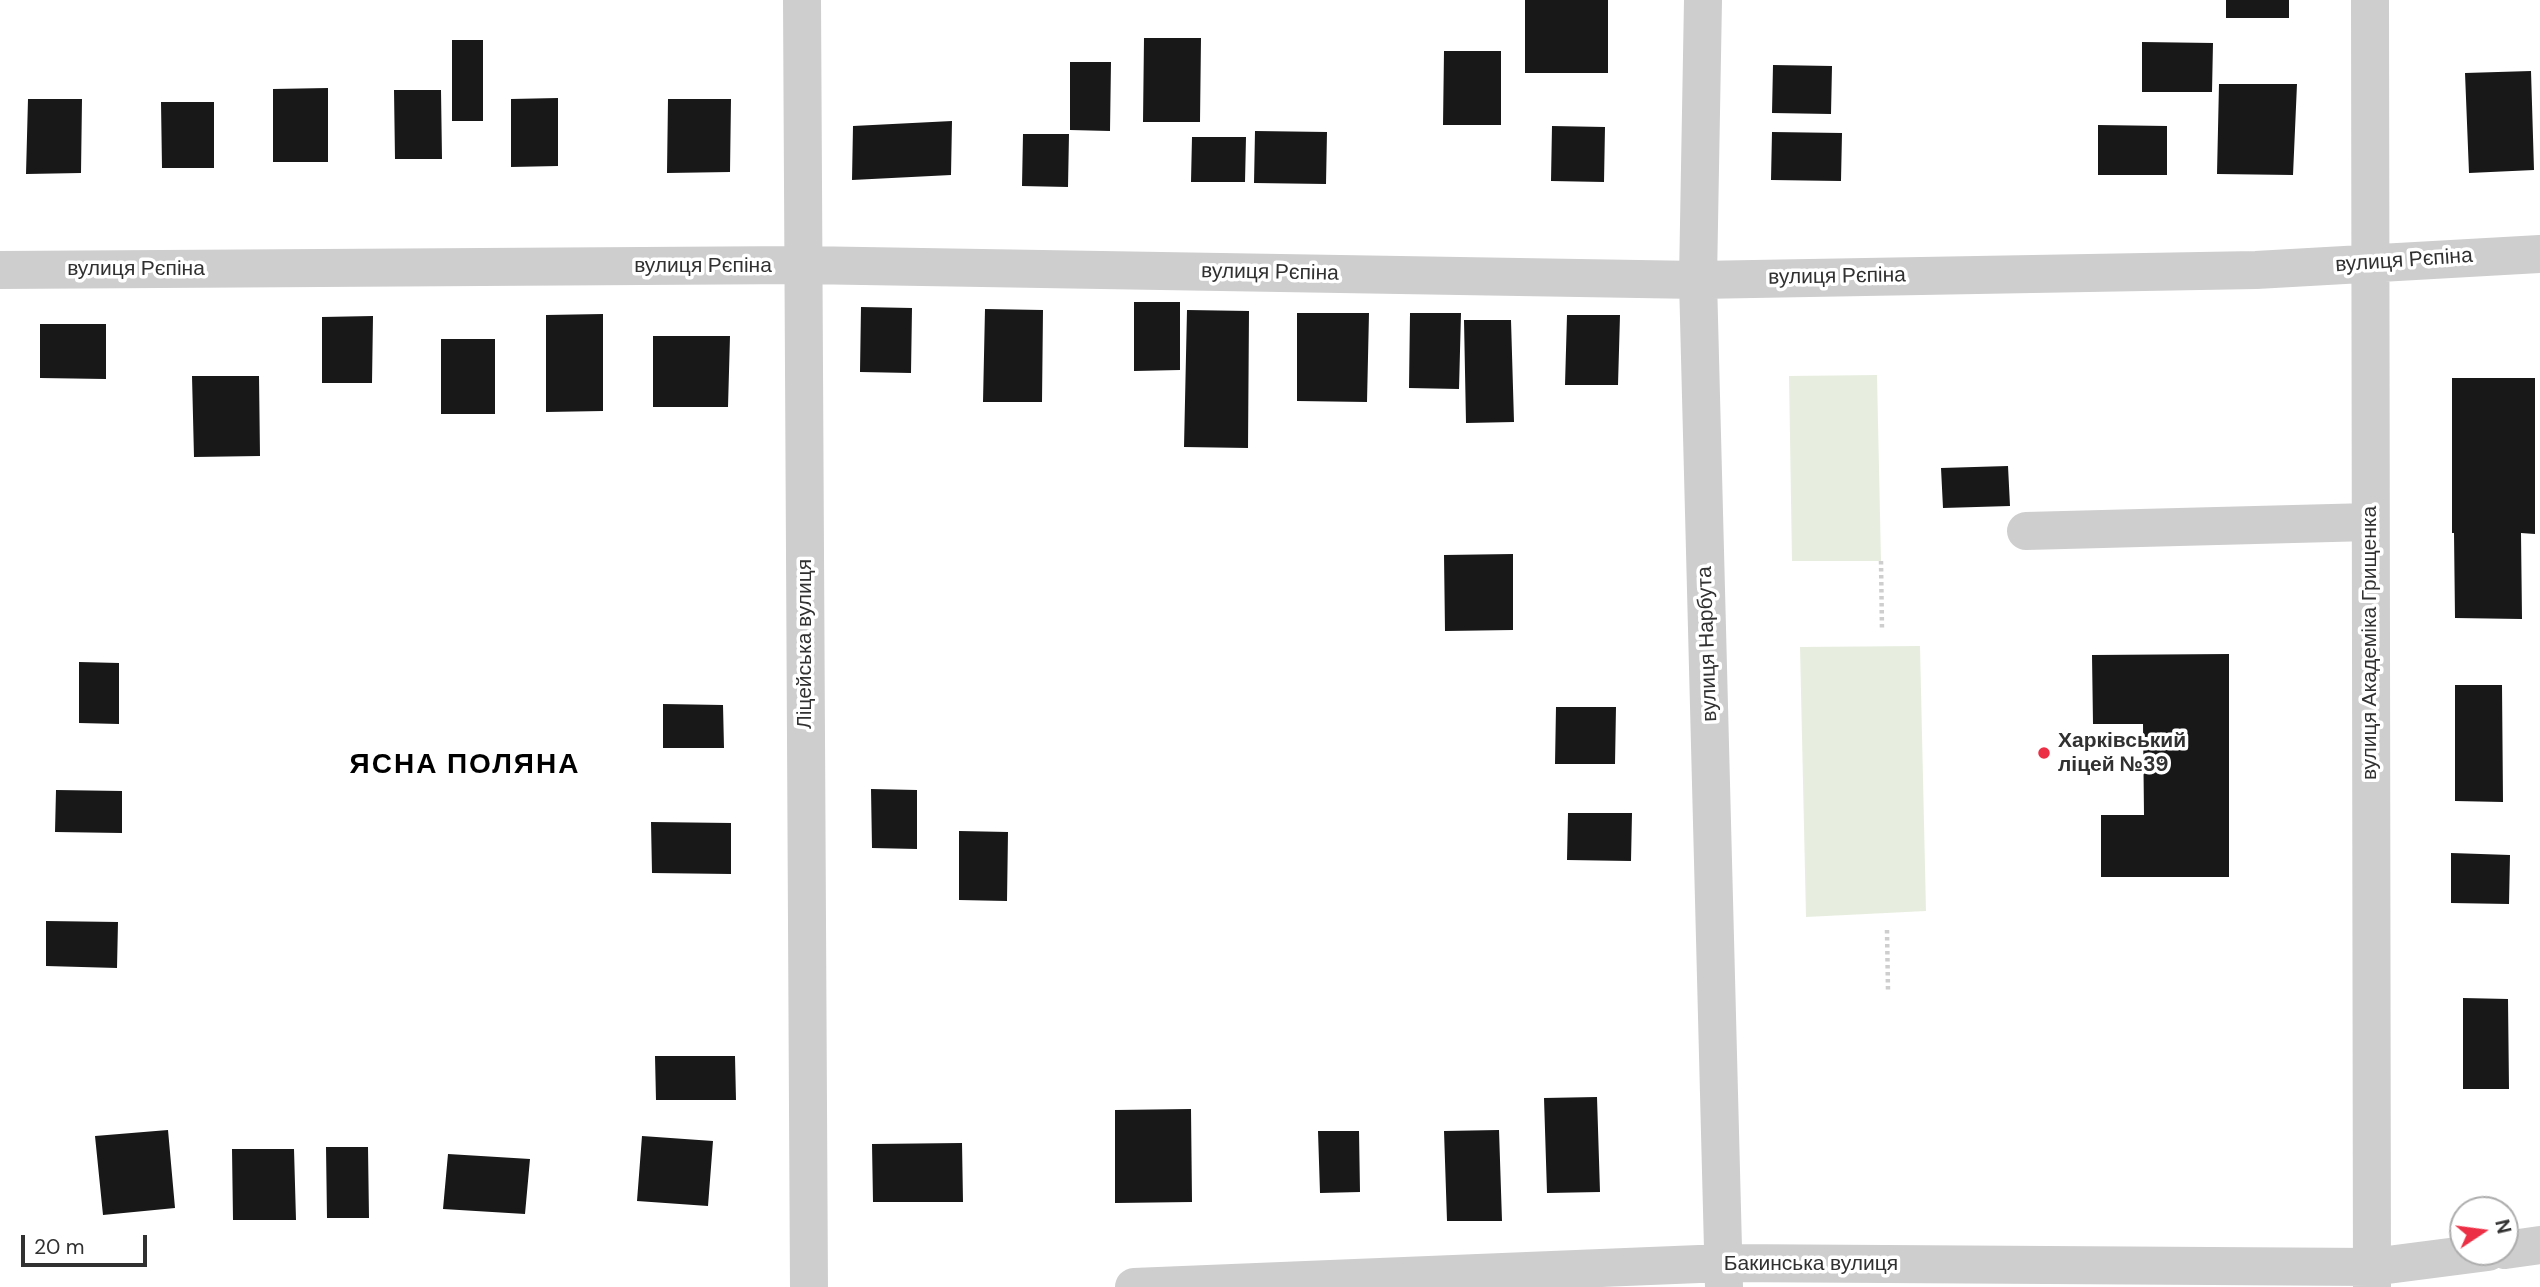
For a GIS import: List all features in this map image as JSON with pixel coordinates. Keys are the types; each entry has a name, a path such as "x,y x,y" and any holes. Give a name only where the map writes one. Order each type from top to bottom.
{"street":[{"name":"Ліцейська вулиця","path":"802,0 809,1287"},
{"name":"вулиця Нарбута","path":"1703,0 1698,280 1724,1275"},
{"name":"вулиця Академіка Грищенка","path":"2370,0 2372,1277"},
{"name":"вулиця Рєпіна","path":"0,270 803,265 1698,280 2256,270 2540,254"},
{"path":"2026,531 2370,522"},
{"path":"2519,1248 2540,1245"},
{"name":"Бакинська вулиця","path":"1134,1287 1724,1275 2372,1277 2449,1260"}],"path":[{"path":"1881,561 1882,630"},
{"path":"1887,930 1888,990"}],"green space":[{"path":"1877,375 1881,561 1792,561 1789,376"},
{"path":"1920,646 1926,911 1806,917 1800,647"}],"building":[{"path":"1525,0 1608,0 1608,73 1525,73"},
{"path":"2226,0 2289,0 2289,18 2226,18"},
{"path":"1144,38 1201,38 1200,122 1143,122"},
{"path":"452,40 483,40 483,121 452,121"},
{"path":"2142,42 2213,43 2212,92 2142,92"},
{"path":"1444,51 1501,51 1501,125 1443,125"},
{"path":"1070,62 1111,62 1110,131 1070,130"},
{"path":"1773,65 1832,66 1831,114 1772,113"},
{"path":"2531,71 2534,170 2469,173 2465,73"},
{"path":"2219,84 2297,84 2293,175 2217,174"},
{"path":"328,88 328,162 273,162 273,89"},
{"path":"394,90 441,90 442,159 395,159"},
{"path":"558,98 558,166 511,167 511,99"},
{"path":"28,99 82,99 81,173 26,174"},
{"path":"668,99 731,99 730,172 667,173"},
{"path":"161,102 214,102 214,168 162,168"},
{"path":"952,121 951,175 852,180 853,126"},
{"path":"2098,125 2167,126 2167,175 2098,175"},
{"path":"1552,126 1605,127 1604,182 1551,181"},
{"path":"1255,131 1327,132 1326,184 1254,183"},
{"path":"1772,132 1842,133 1841,181 1771,180"},
{"path":"1023,134 1069,134 1068,187 1022,186"},
{"path":"1192,137 1246,137 1245,182 1191,182"},
{"path":"1134,302 1180,302 1180,370 1134,371"},
{"path":"861,307 912,308 911,373 860,372"},
{"path":"985,309 1043,310 1042,402 983,402"},
{"path":"1187,310 1249,311 1248,448 1184,447"},
{"path":"1297,313 1369,313 1367,402 1297,401"},
{"path":"1410,313 1461,313 1459,389 1409,388"},
{"path":"603,314 603,411 546,412 546,315"},
{"path":"1567,315 1620,315 1618,385 1565,385"},
{"path":"373,316 372,383 322,383 322,317"},
{"path":"1464,320 1511,320 1514,422 1466,423"},
{"path":"40,324 106,324 106,379 40,378"},
{"path":"653,336 730,336 728,407 653,407"},
{"path":"441,339 495,339 495,414 441,414"},
{"path":"192,376 259,376 260,456 194,457"},
{"path":"2452,378 2535,378 2535,534 2521,533 2522,619 2455,618"},
{"path":"2008,466 2010,506 1943,508 1941,468"},
{"path":"1513,554 1513,630 1445,631 1444,555"},
{"path":"2229,654 2229,877 2101,877 2101,815 2144,815 2143,724 2093,724 2092,655"},
{"path":"79,662 119,663 119,724 79,723"},
{"path":"2455,685 2502,685 2503,802 2455,801"},
{"path":"663,704 723,705 724,748 663,748"},
{"path":"1556,707 1616,707 1615,764 1555,764"},
{"path":"871,789 917,790 917,849 872,848"},
{"path":"56,790 122,791 122,833 55,832"},
{"path":"1568,813 1632,813 1631,861 1567,860"},
{"path":"651,822 731,823 731,874 652,873"},
{"path":"959,831 1008,832 1007,901 959,900"},
{"path":"2451,853 2510,855 2509,904 2451,903"},
{"path":"46,921 118,922 117,968 46,966"},
{"path":"2463,998 2508,999 2509,1089 2463,1089"},
{"path":"655,1056 735,1056 736,1100 656,1100"},
{"path":"1597,1097 1600,1192 1547,1193 1544,1098"},
{"path":"1191,1109 1192,1202 1115,1203 1115,1110"},
{"path":"168,1130 175,1208 103,1215 95,1136"},
{"path":"1499,1130 1502,1221 1447,1221 1444,1131"},
{"path":"1318,1131 1359,1131 1360,1192 1320,1193"},
{"path":"642,1136 713,1141 708,1206 637,1201"},
{"path":"962,1143 963,1202 873,1202 872,1144"},
{"path":"326,1147 368,1147 369,1218 327,1218"},
{"path":"232,1149 294,1149 296,1220 233,1220"},
{"path":"448,1154 530,1159 525,1214 443,1209"}],"place":[{"name":"Харківський ліцей №39","path":"2044,753"}],"district":[{"name":"ЯСНА ПОЛЯНА","path":"465,766"}]}
